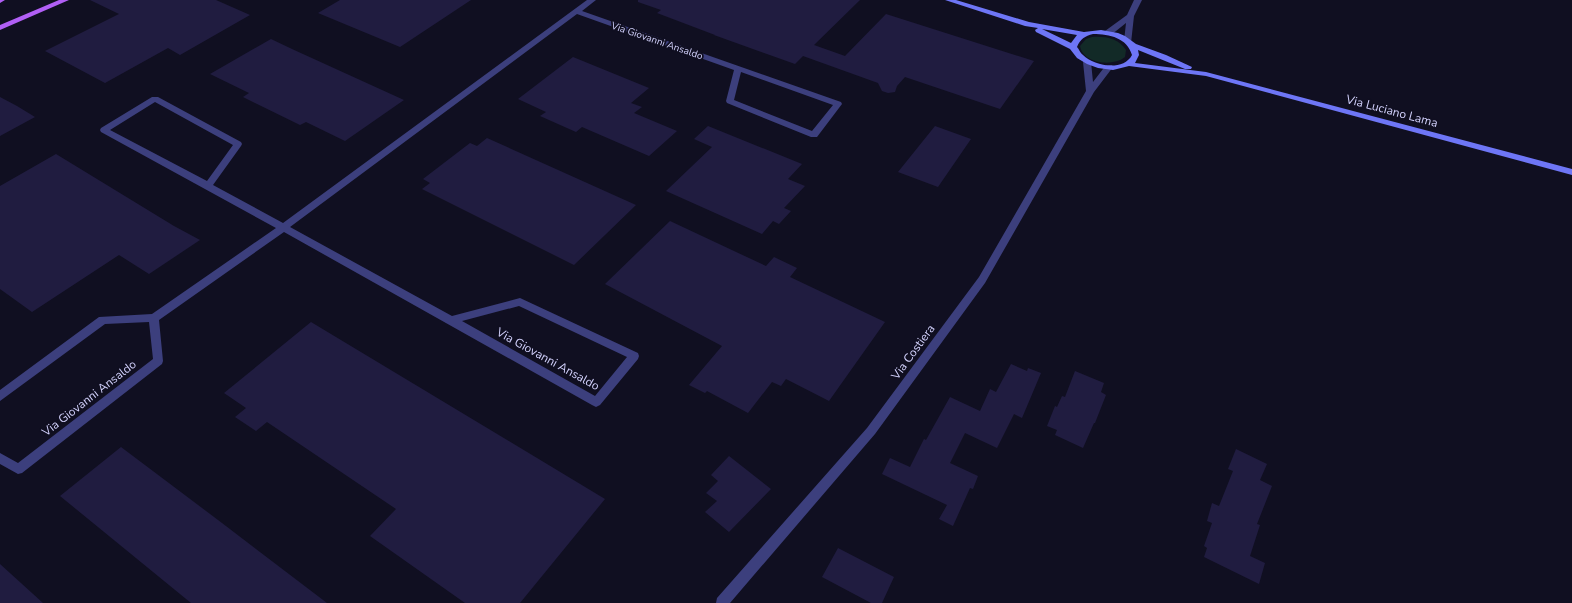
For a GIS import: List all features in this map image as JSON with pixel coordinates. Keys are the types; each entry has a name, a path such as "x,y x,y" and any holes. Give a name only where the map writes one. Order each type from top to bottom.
{"main road":[{"path":"0,28 65,0"}],"street":[{"path":"0,396 103,320 154,318 284,227 592,0"},
{"path":"949,0 1028,24 1084,34"},
{"path":"1073,46 1078,37 1084,34 1096,32 1108,33 1130,16 1138,0"},
{"name":"Via Giovanni Ansaldo","path":"577,12 838,104 814,135 730,101 738,69"},
{"path":"1129,64 1136,56 1136,51 1130,43 1130,16"},
{"path":"1028,24 1073,46 1080,57 1087,62 1109,67"},
{"name":"Via Luciano Lama","path":"1108,33 1206,74 1572,172"},
{"path":"1087,62 1090,92"},
{"name":"Via Luciano Lama","path":"1109,67 1129,64 1206,74"},
{"name":"Via Costiera","path":"722,603 872,431 982,280 1090,92 1109,67"},
{"name":"Via Giovanni Ansaldo","path":"208,186 238,144 156,99 104,130 284,227 596,402 634,356 520,302 451,320"},
{"name":"Via Giovanni Ansaldo","path":"0,458 18,469 158,361 154,318"}],"green space":[{"path":"1092,37 1102,37 1115,40 1126,50 1125,57 1120,60 1106,63 1092,60 1087,57 1082,52 1080,46 1086,39"}],"building":[{"path":"90,0 216,0 250,15 180,55 168,48 105,83 45,51 119,14"},
{"path":"340,0 471,0 400,47 318,13"},
{"path":"638,0 860,0 814,45 845,56 886,14 1034,61 1000,109 905,77 897,86 895,92 888,93 882,91 878,83 803,56 795,64 714,35 657,13 661,10 638,2"},
{"path":"271,39 404,100 345,141 306,122 300,125 243,97 249,93 210,74"},
{"path":"573,57 649,88 631,103 642,107 634,113 677,131 649,156 582,127 576,132 540,116 546,112 518,99"},
{"path":"0,97 17,106 35,117 0,136"},
{"path":"708,126 802,164 788,179 805,186 784,208 791,211 779,224 773,221 762,234 666,191 712,147 694,139"},
{"path":"935,126 971,139 938,187 898,172"},
{"path":"487,138 636,205 574,265 422,189 430,183 423,179 470,143 477,146"},
{"path":"56,154 174,226 200,240 149,274 119,255 32,312 0,289 0,186"},
{"path":"670,221 766,266 774,257 797,268 790,277 885,322 829,401 786,379 781,386 772,382 748,413 707,391 705,393 689,385 722,346 605,284"},
{"path":"311,322 605,499 520,603 465,603 370,536 396,509 267,422 256,431 235,417 246,408 224,393"},
{"path":"1011,364 1027,371 1028,368 1041,373 1022,418 1014,414 997,448 965,433 950,463 978,476 973,489 970,488 953,526 939,519 947,505 882,474 890,458 910,467 924,439 926,440 950,397 980,411 990,389 996,392"},
{"path":"1075,371 1104,383 1101,392 1106,395 1083,448 1055,435 1057,430 1047,426 1055,406 1057,407 1062,396 1065,397"},
{"path":"121,447 327,603 191,603 60,496"},
{"path":"1236,449 1267,464 1260,480 1272,486 1257,524 1260,525 1250,556 1265,563 1259,584 1204,557 1207,548 1204,546 1212,523 1207,521 1212,503 1219,506 1233,471 1228,469"},
{"path":"729,456 771,489 729,532 705,512 717,501 706,493 718,481 711,475"},
{"path":"838,548 894,577 882,603 871,603 822,577"},
{"path":"0,564 43,603 0,603"}]}
